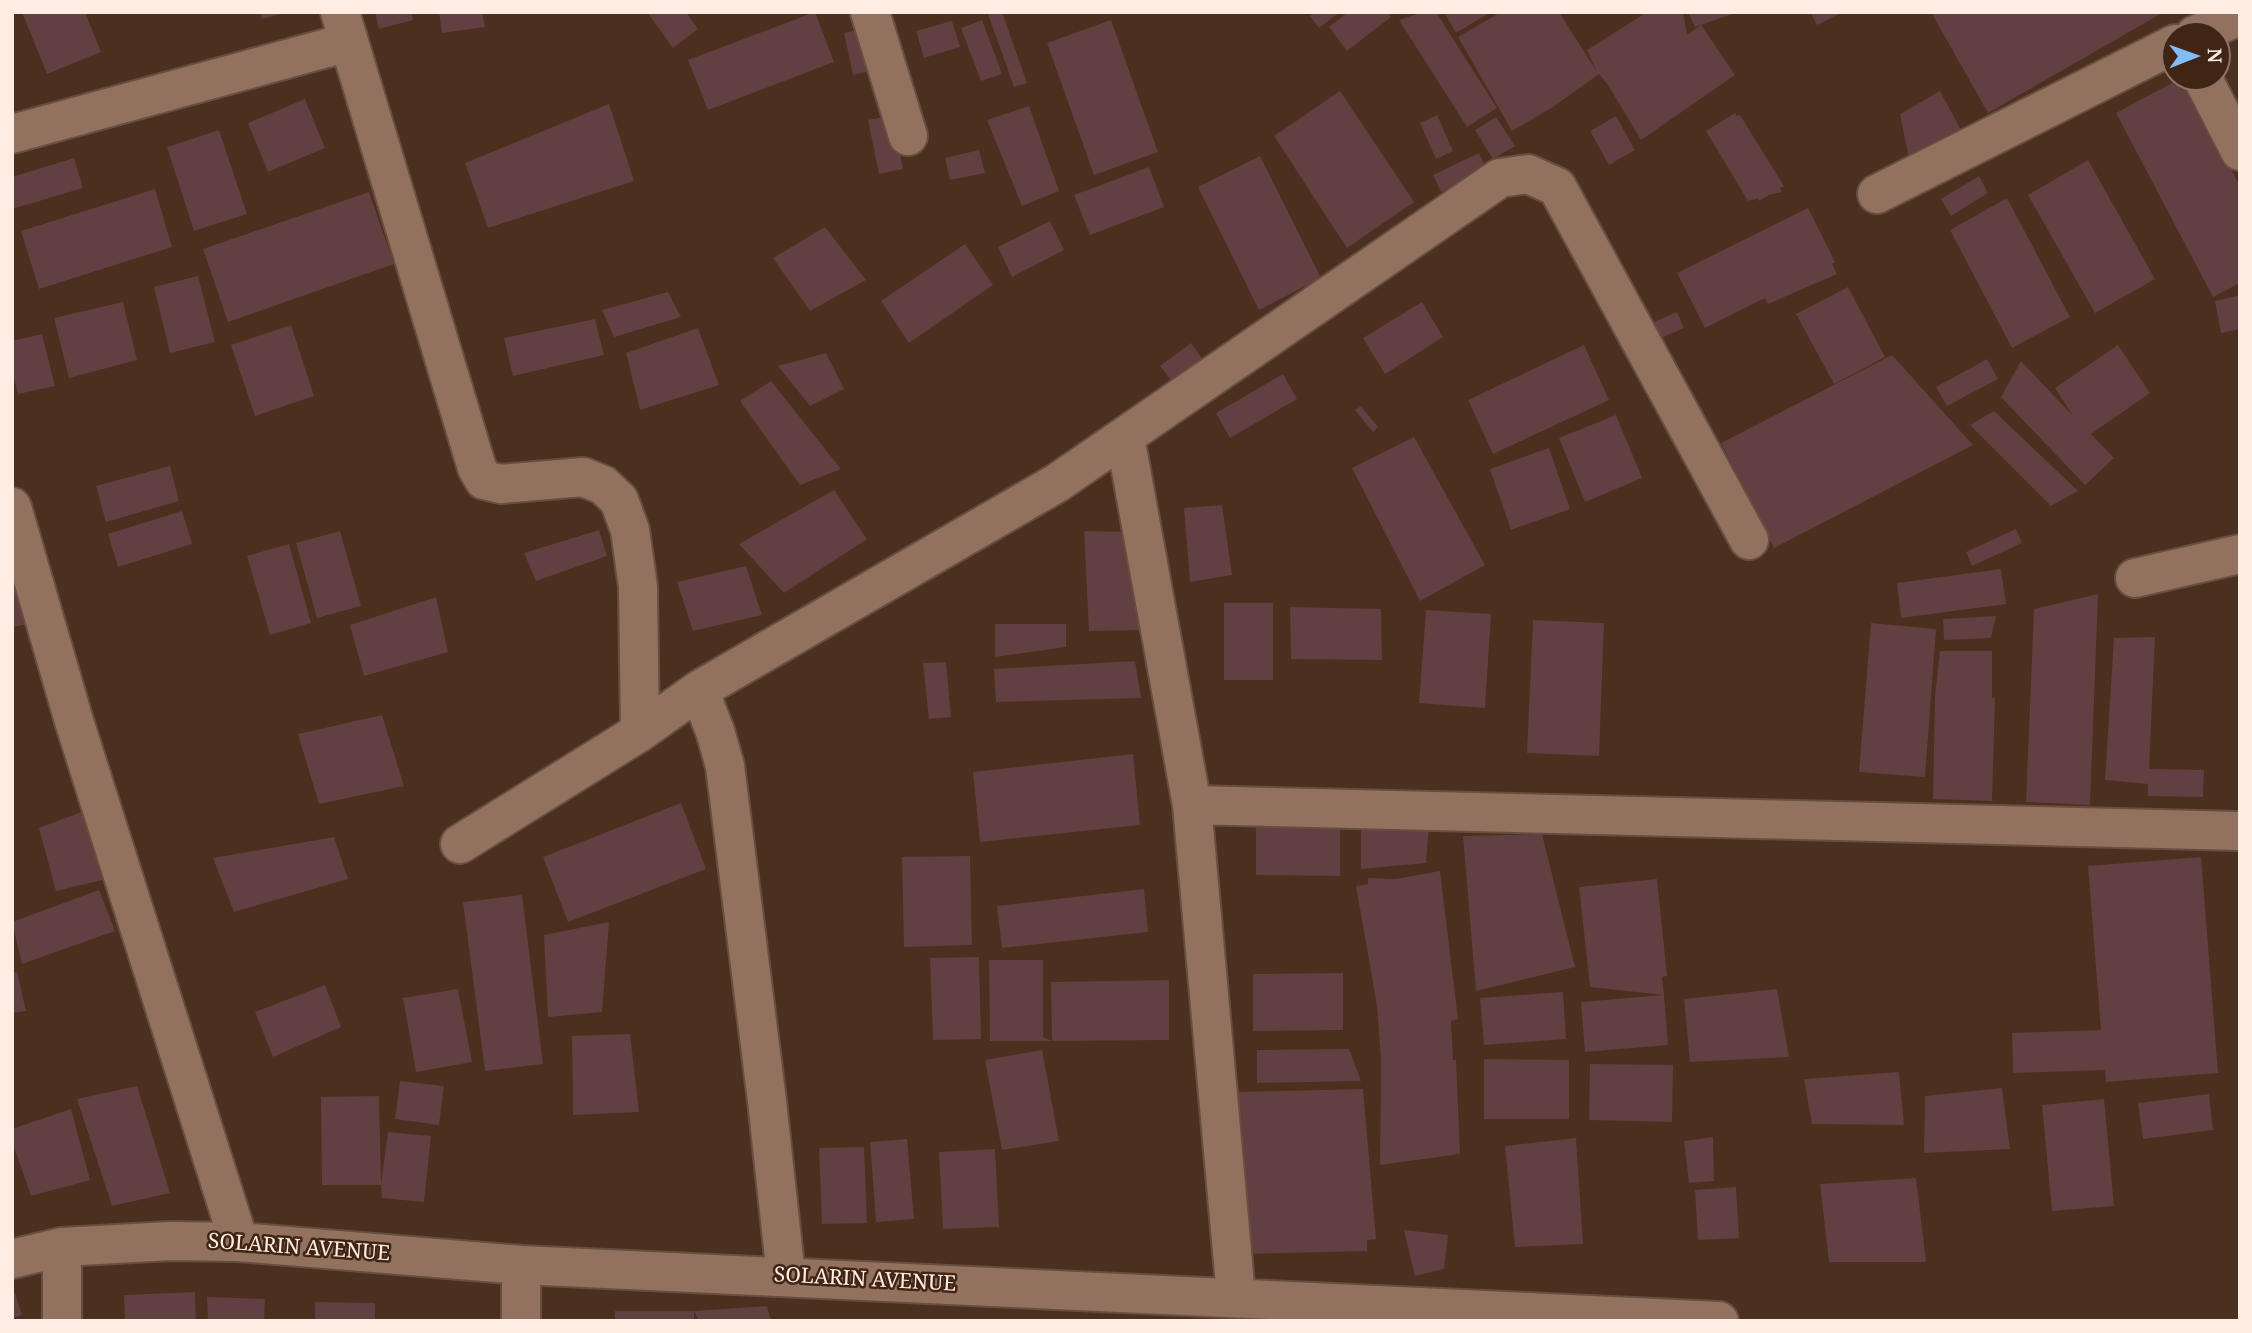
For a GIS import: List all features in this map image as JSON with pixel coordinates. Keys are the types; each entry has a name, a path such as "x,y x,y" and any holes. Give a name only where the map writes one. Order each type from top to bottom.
{"street":[{"path":"877,14 908,136"},
{"path":"12,134 345,27 477,468 484,480 501,484 583,477 603,485 619,500 630,530 638,587 640,732"},
{"path":"1877,194 2161,51"},
{"path":"2209,91 2240,151"},
{"path":"460,845 640,732 699,690 1057,483 1500,178 1528,174 1557,187 1749,540"},
{"path":"1125,437 1192,805 1236,1296"},
{"path":"12,507 74,721 239,1242"},
{"path":"2135,578 2240,554"},
{"path":"699,690 725,766 786,1276"},
{"path":"1192,805 2240,831"},
{"name":"SOLARIN AVENUE","path":"12,1259 62,1247 170,1241 239,1242 521,1265 1236,1296 1719,1321"},
{"path":"62,1247 62,1321"},
{"path":"521,1265 521,1321"}],"building":[{"path":"22,12 85,12 101,52 47,74"},
{"path":"260,12 284,12 284,13 262,19"},
{"path":"375,12 411,12 413,20 379,29"},
{"path":"439,12 482,12 485,27 442,33"},
{"path":"647,12 686,12 698,29 673,48"},
{"path":"815,12 834,62 708,110 688,60"},
{"path":"1002,12 1027,83 1014,87 988,14"},
{"path":"1315,12 1340,12 1319,28 1310,16"},
{"path":"1348,12 1387,12 1391,17 1347,51 1329,27"},
{"path":"1423,12 1436,12 1497,108 1467,127 1399,20"},
{"path":"1444,12 1491,12 1456,33"},
{"path":"1501,12 1559,12 1597,72 1587,50 1647,12 1683,12 1687,35 1701,25 1735,75 1641,140 1599,74 1553,107 1512,131 1458,37"},
{"path":"1688,12 1738,12 1695,27"},
{"path":"1810,12 1843,12 1817,25"},
{"path":"1931,12 2164,12 1988,113"},
{"path":"982,20 1002,74 981,81 961,28"},
{"path":"1111,20 1158,152 1094,175 1047,43"},
{"path":"952,21 960,47 924,58 916,31"},
{"path":"865,28 873,70 853,75 844,33"},
{"path":"2161,89 2161,91 2190,91 2240,186 2240,283 2213,297 2116,113"},
{"path":"1340,91 1414,202 1347,248 1274,136"},
{"path":"1940,91 1961,130 1909,159 1900,114"},
{"path":"305,99 325,148 268,172 248,123"},
{"path":"609,104 634,181 488,228 465,163"},
{"path":"1029,106 1059,191 1022,206 987,120"},
{"path":"1735,113 1740,115 1784,186 1780,188 1782,192 1759,201 1758,198 1748,201 1706,131"},
{"path":"892,115 903,169 879,174 868,120"},
{"path":"1437,115 1453,151 1436,159 1420,123"},
{"path":"1616,116 1635,150 1609,165 1590,131"},
{"path":"1496,117 1515,146 1493,159 1475,130"},
{"path":"219,130 247,214 194,231 167,147"},
{"path":"979,150 985,173 950,180 945,158"},
{"path":"1479,153 1487,171 1441,192 1433,175"},
{"path":"1260,156 1321,278 1259,310 1198,187"},
{"path":"74,158 83,188 12,209 12,177"},
{"path":"2088,160 2155,279 2095,313 2028,195"},
{"path":"1149,167 1164,207 1090,235 1074,195"},
{"path":"1979,176 1988,193 1951,216 1941,199"},
{"path":"155,189 172,247 39,289 21,231"},
{"path":"369,192 394,264 228,322 203,249"},
{"path":"2007,198 2070,317 2012,348 1950,230"},
{"path":"1808,208 1835,262 1832,264 1837,274 1768,304 1765,298 1705,328 1677,273"},
{"path":"1050,221 1064,250 1012,277 998,247"},
{"path":"825,227 866,280 810,311 773,258"},
{"path":"965,244 993,285 909,343 881,301"},
{"path":"198,276 215,342 170,353 154,287"},
{"path":"1848,287 1885,357 1834,384 1796,314"},
{"path":"668,292 681,317 614,337 602,310"},
{"path":"2240,295 2240,329 2221,333 2215,301"},
{"path":"123,302 137,360 69,378 54,318"},
{"path":"1422,302 1443,337 1385,374 1363,338"},
{"path":"1677,312 1684,328 1661,338 1654,322"},
{"path":"595,319 604,355 513,376 504,338"},
{"path":"291,325 314,396 255,416 231,345"},
{"path":"698,328 719,385 640,410 626,353"},
{"path":"42,334 55,386 18,394 12,370 12,341"},
{"path":"1191,343 1203,360 1173,383 1160,366"},
{"path":"1584,345 1609,400 1493,454 1468,400"},
{"path":"2118,345 2150,393 2091,434 2114,458 2085,485 2001,397 2021,361 2073,416 2055,388"},
{"path":"826,353 844,389 810,406 778,366"},
{"path":"1892,355 1973,445 1774,548 1721,443"},
{"path":"1987,359 1998,379 1947,406 1936,387"},
{"path":"1283,374 1297,399 1230,438 1216,413"},
{"path":"771,381 841,469 800,485 740,401"},
{"path":"1361,406 1378,427 1373,432 1355,410"},
{"path":"1994,411 2078,491 2051,506 1970,425"},
{"path":"1616,415 1642,478 1585,502 1559,438"},
{"path":"1414,437 1485,565 1420,601 1352,468"},
{"path":"1549,448 1570,509 1511,530 1490,469"},
{"path":"170,466 179,501 106,522 96,486"},
{"path":"834,490 867,539 784,593 739,544"},
{"path":"1222,505 1232,575 1190,582 1184,508"},
{"path":"182,511 192,544 118,567 108,534"},
{"path":"2016,529 2022,543 1972,566 1966,552"},
{"path":"12,530 33,623 12,627"},
{"path":"599,530 607,556 536,581 524,553"},
{"path":"340,531 361,606 317,618 296,543"},
{"path":"1084,531 1134,532 1143,630 1089,631"},
{"path":"289,544 311,623 270,635 247,556"},
{"path":"746,566 762,615 693,631 677,582"},
{"path":"2001,569 2006,604 1901,618 1897,583"},
{"path":"2098,594 2090,805 2026,802 2034,609"},
{"path":"436,597 448,652 364,676 350,625"},
{"path":"1224,603 1273,603 1273,680 1224,680"},
{"path":"1290,607 1381,609 1382,660 1291,659"},
{"path":"1426,610 1491,614 1485,708 1419,703"},
{"path":"1996,616 1991,638 1944,640 1943,619"},
{"path":"1533,620 1604,623 1599,756 1527,753"},
{"path":"1871,623 1936,629 1925,777 1859,772"},
{"path":"995,624 1066,624 1066,647 995,657"},
{"path":"2155,637 2149,769 2204,770 2203,797 2148,796 2148,784 2105,780 2114,638"},
{"path":"1940,651 1992,651 1992,698 1995,698 1992,801 1933,799 1935,696"},
{"path":"1135,661 1141,698 996,702 994,669"},
{"path":"946,662 951,717 929,719 923,663"},
{"path":"382,715 404,786 319,804 298,734"},
{"path":"1133,754 1140,825 980,842 973,772"},
{"path":"681,803 706,869 568,922 543,857"},
{"path":"92,808 111,878 56,891 39,828"},
{"path":"1256,825 1340,826 1340,876 1256,875"},
{"path":"1361,826 1429,826 1426,863 1361,869"},
{"path":"1542,834 1575,967 1476,991 1463,836"},
{"path":"334,837 348,879 234,912 213,858"},
{"path":"970,856 972,945 904,947 902,857"},
{"path":"2201,857 2218,1073 2106,1082 2105,1070 2013,1073 2012,1033 2101,1030 2088,866"},
{"path":"1440,871 1458,1019 1451,1021 1453,1060 1456,1060 1460,1154 1380,1165 1381,1061 1377,1006 1356,886 1368,884 1368,878 1396,879"},
{"path":"1657,879 1667,976 1662,977 1664,995 1590,987 1579,887"},
{"path":"1144,889 1148,932 1002,948 997,906"},
{"path":"99,890 115,931 22,964 12,922"},
{"path":"522,895 543,1064 485,1071 463,902"},
{"path":"609,922 602,1012 548,1017 544,935"},
{"path":"979,957 981,1039 933,1040 930,958"},
{"path":"989,960 1043,960 1043,1037 1052,1041 990,1041"},
{"path":"17,972 26,1011 12,1013 12,973"},
{"path":"1343,973 1343,1030 1253,1031 1253,974"},
{"path":"1169,980 1169,1040 1052,1041 1051,982"},
{"path":"325,985 341,1027 273,1057 255,1012"},
{"path":"458,989 472,1062 416,1072 403,998"},
{"path":"1777,989 1789,1057 1690,1062 1684,999"},
{"path":"1563,992 1566,1039 1484,1045 1480,998"},
{"path":"1664,995 1668,1045 1585,1052 1581,1002"},
{"path":"630,1034 639,1112 573,1115 572,1036"},
{"path":"1349,1049 1361,1081 1257,1083 1257,1050"},
{"path":"1042,1050 1059,1141 1002,1150 985,1060"},
{"path":"1484,1059 1569,1060 1569,1119 1484,1119"},
{"path":"1590,1064 1673,1065 1672,1122 1589,1120"},
{"path":"1899,1072 1904,1125 1812,1124 1804,1079"},
{"path":"400,1081 444,1086 439,1125 395,1119"},
{"path":"137,1086 170,1193 112,1206 77,1099"},
{"path":"2002,1088 2010,1149 1924,1153 1925,1096"},
{"path":"1363,1089 1376,1239 1367,1240 1367,1251 1243,1254 1238,1092"},
{"path":"2209,1094 2213,1130 2143,1139 2138,1103"},
{"path":"379,1096 381,1185 322,1185 321,1097"},
{"path":"2104,1099 2114,1206 2052,1211 2042,1105"},
{"path":"71,1109 90,1180 31,1196 12,1141 12,1129"},
{"path":"388,1132 431,1136 424,1202 382,1198 381,1185"},
{"path":"1713,1137 1714,1181 1689,1183 1684,1141"},
{"path":"1576,1138 1583,1244 1515,1247 1505,1146"},
{"path":"907,1139 914,1219 876,1222 870,1142"},
{"path":"864,1147 867,1223 822,1224 819,1148"},
{"path":"995,1149 999,1227 943,1229 939,1152"},
{"path":"1916,1178 1926,1262 1829,1262 1820,1184"},
{"path":"1736,1187 1739,1238 1698,1240 1695,1190"},
{"path":"1404,1230 1448,1235 1444,1269 1415,1276"},
{"path":"195,1292 196,1321 125,1321 124,1295"},
{"path":"15,1293 22,1315 12,1318 12,1294"},
{"path":"207,1297 265,1299 264,1321 208,1321"},
{"path":"315,1302 375,1303 375,1321 315,1321"},
{"path":"767,1306 771,1321 699,1321 694,1311"},
{"path":"615,1311 694,1311 694,1321 615,1321"}]}
